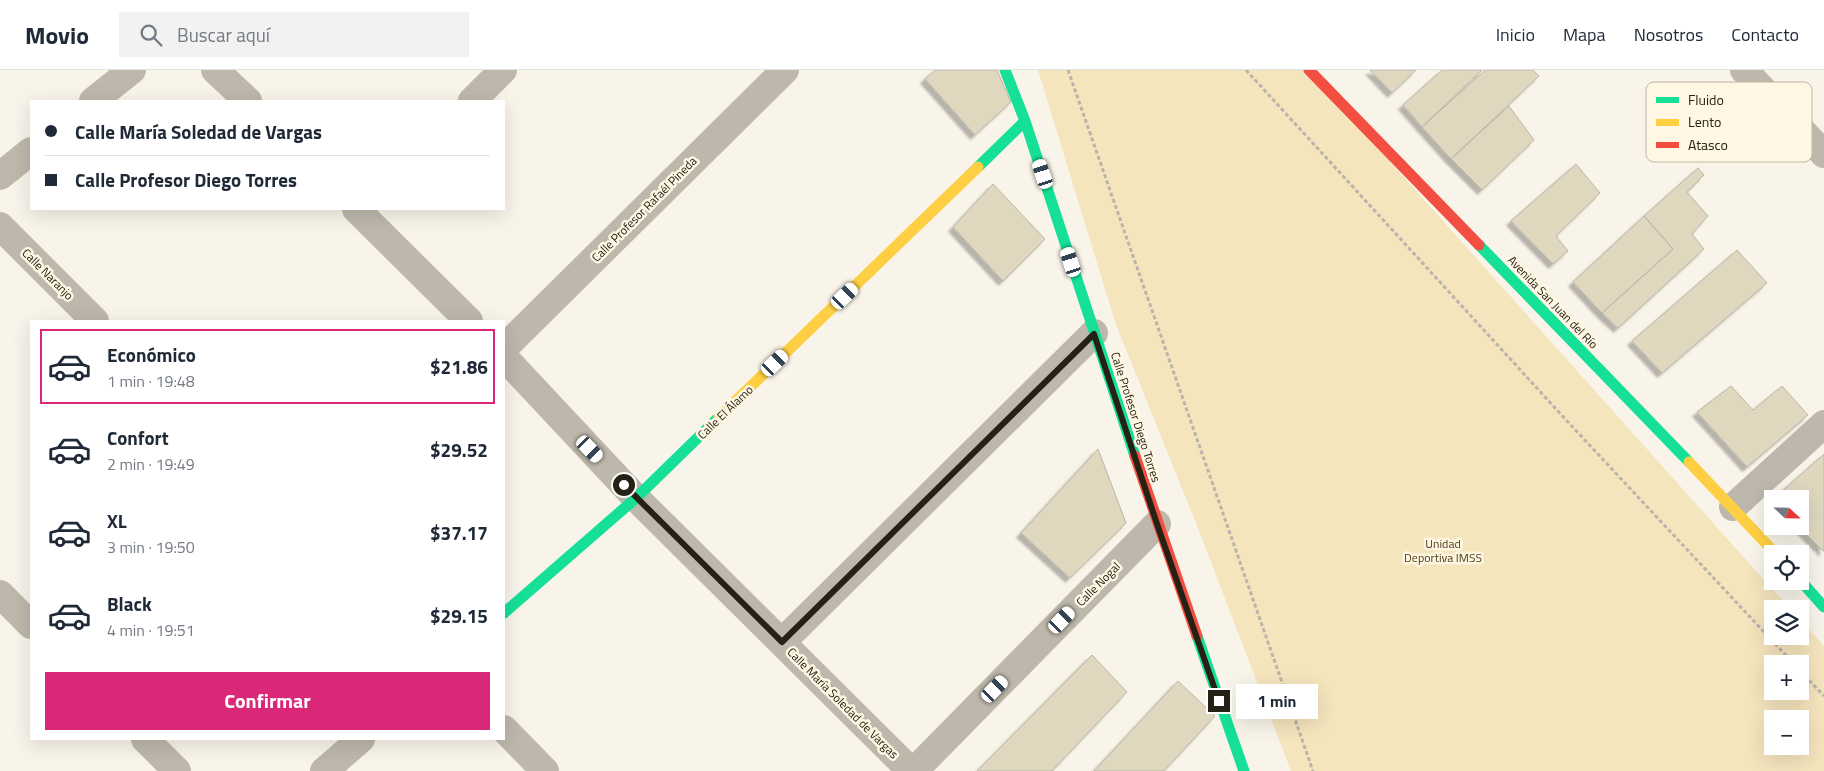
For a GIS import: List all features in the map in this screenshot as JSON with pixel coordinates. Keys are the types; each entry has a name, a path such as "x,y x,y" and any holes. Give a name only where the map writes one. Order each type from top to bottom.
{"street":[{"path":"94,100 132,70"},
{"path":"473,100 503,70"},
{"name":"Calle Profesor Rafaél Pineda","path":"505,347 785,70"},
{"name":"Calle Profesor Diego Torres","path":"1005,70 1025,121 1157,524 1244,771"},
{"name":"Avenida San Juan del Río","path":"1309,70 1768,545"},
{"path":"1744,70 1755,82"},
{"name":"Calle El Álamo","path":"505,612 636,498 1025,121"},
{"path":"1812,141 1824,154"},
{"path":"0,176 30,152"},
{"path":"361,210 468,320"},
{"name":"Calle Naranjo","path":"0,226 95,320"},
{"path":"782,642 1094,334"},
{"name":"Calle María Soledad de Vargas","path":"505,358 636,498 912,771"},
{"path":"1733,507 1824,424"},
{"name":"Calle Nogal","path":"912,771 1157,524"},
{"path":"1809,590 1824,607"},
{"path":"0,594 30,624"},
{"path":"505,730 545,771"},
{"path":"146,740 177,771"},
{"path":"324,771 359,740"}],"path":[{"path":"1068,70 1313,771"},
{"path":"1246,70 1567,421 1786,655"},
{"path":"1809,680 1824,696"}],"green space":[{"name":"Unidad Deportiva IMSS","path":"1038,70 1308,70 1764,580 1764,590 1773,590 1782,600 1764,600 1764,645 1809,645 1809,629 1824,646 1824,771 1291,771 1196,523 1116,325"}],"building":[{"path":"935,70 997,70 1011,102 975,135 925,79"},
{"path":"1370,70 1416,70 1392,93"},
{"path":"1442,70 1482,70 1422,127 1403,105"},
{"path":"1485,70 1533,70 1539,76 1451,159 1422,127"},
{"path":"1509,106 1534,140 1482,190 1451,159"},
{"path":"1576,164 1600,193 1556,236 1568,251 1553,264 1511,221"},
{"path":"1698,168 1704,175 1687,192 1708,216 1692,234 1704,249 1618,328 1602,313 1673,249 1644,216"},
{"path":"993,184 1045,239 1003,281 953,227"},
{"path":"1644,216 1673,249 1602,313 1573,282"},
{"path":"1737,250 1767,283 1662,373 1632,341"},
{"path":"1731,386 1753,410 1782,386 1808,415 1747,467 1697,412"},
{"path":"1098,449 1126,523 1070,578 1021,533"},
{"path":"1824,454 1824,551 1807,535 1809,535 1809,490 1783,490"},
{"path":"1092,655 1127,692 1052,771 977,771"},
{"path":"1178,681 1215,716 1164,771 1094,771"}],"traffic: fast":[{"path":"1005,70 1025,121 1135,456"},
{"path":"978,167 1025,121"},
{"path":"1479,245 1689,462"},
{"path":"505,612 636,498 719,417"},
{"path":"1809,590 1824,607"},
{"path":"1197,636 1244,771"}],"traffic: slow":[{"path":"719,417 978,167"},
{"path":"1689,462 1767,545"}],"traffic: jam":[{"path":"1309,70 1479,245"},
{"path":"1135,456 1197,636"}],"route":[{"path":"624,485 782,642 1094,334 1157,524 1219,701"}]}
